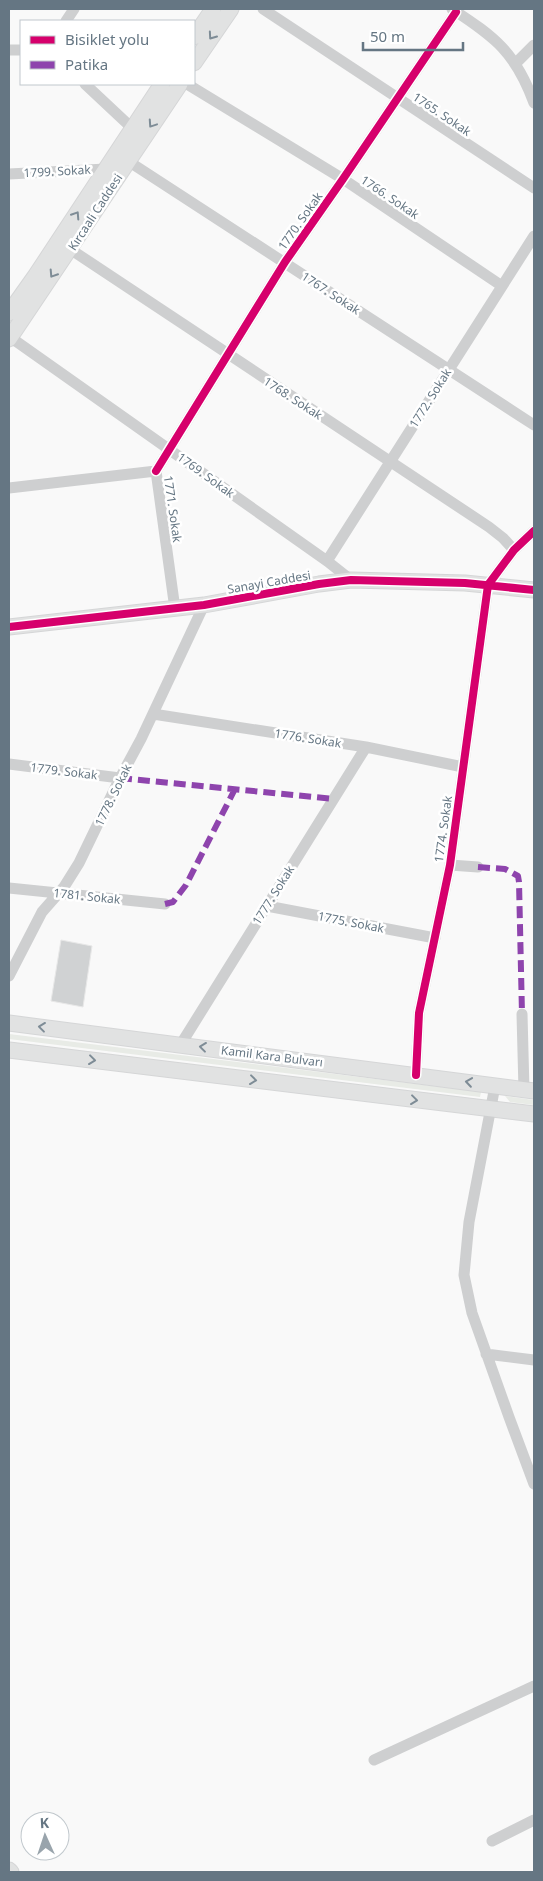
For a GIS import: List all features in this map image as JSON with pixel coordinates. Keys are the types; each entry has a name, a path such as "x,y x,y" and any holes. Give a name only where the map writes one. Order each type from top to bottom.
{"street":[{"path":"67,20 74,9"},
{"path":"195,36 213,9"},
{"path":"195,62 231,9"},
{"name":"1765. Sokak","path":"263,9 534,188"},
{"path":"454,10 500,44 516,63 534,103"},
{"name":"1770. Sokak","path":"156,471 285,262 398,98 454,10"},
{"path":"516,63 534,46"},
{"path":"87,85 133,129"},
{"name":"Kırcaali Caddesi","path":"9,313 161,85"},
{"name":"Kırcaali Caddesi","path":"9,338 179,85"},
{"name":"1766. Sokak","path":"189,85 343,179 502,286"},
{"name":"1767. Sokak","path":"128,162 534,425"},
{"name":"1799. Sokak","path":"9,174 106,169"},
{"name":"1772. Sokak","path":"327,561 534,236"},
{"name":"1768. Sokak","path":"70,249 227,355 489,527 514,550"},
{"name":"1769. Sokak","path":"9,338 170,449 351,580"},
{"name":"1771. Sokak","path":"9,488 156,471 175,609"},
{"path":"488,585 514,550 534,530"},
{"name":"Sanayi Caddesi","path":"9,628 204,605 351,580 488,585 534,590"},
{"name":"1774. Sokak","path":"416,1075 419,1013 450,865 488,585"},
{"name":"1778. Sokak","path":"9,976 42,912 64,887 79,863 153,714 204,605"},
{"name":"1776. Sokak","path":"153,714 366,747 463,767"},
{"name":"1777. Sokak","path":"181,1044 366,747"},
{"name":"1779. Sokak","path":"9,764 120,778"},
{"path":"450,865 478,867"},
{"name":"1781. Sokak","path":"9,888 165,904"},
{"name":"1775. Sokak","path":"267,906 435,938"},
{"path":"522,1014 529,1090"},
{"name":"Kamil Kara Bulvarı","path":"9,1022 529,1090"},
{"path":"9,1050 534,1114"},
{"path":"495,1086 469,1222 464,1275 472,1313 534,1484"},
{"path":"486,1354 534,1360"},
{"path":"374,1760 534,1686"},
{"path":"492,1841 534,1820"}],"shaded area":[{"path":"9,1034 481,1092 480,1097 9,1039"},
{"path":"505,1096 534,1100 534,1105 510,1102"}],"building":[{"path":"61,940 92,946 83,1007 51,1001"}],"marked path":[{"path":"120,778 334,799"},
{"path":"165,904 173,902 186,885 235,789"},
{"path":"478,867 505,869 518,876 522,1014"}],"cycle path":[{"path":"156,471 285,262 456,12"},
{"path":"416,1075 419,1013 450,865 488,585 514,550 534,531"},
{"path":"9,627 204,605 351,580 465,583 534,590"}]}
